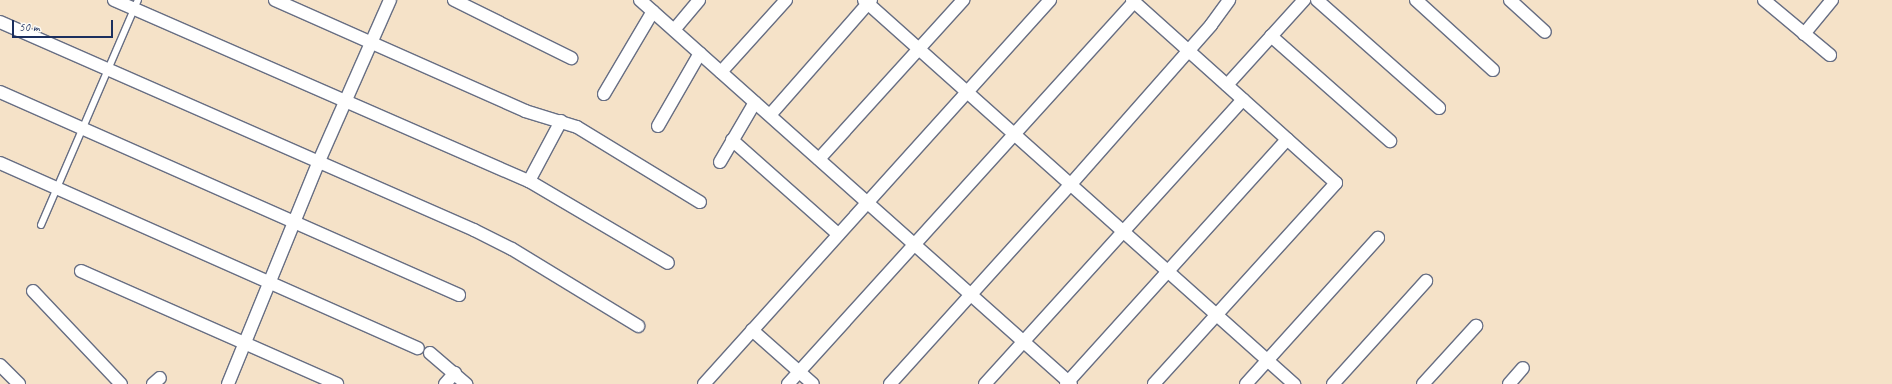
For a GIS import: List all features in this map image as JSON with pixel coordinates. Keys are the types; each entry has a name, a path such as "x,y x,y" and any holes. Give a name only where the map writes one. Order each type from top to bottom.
{"street":[{"path":"114,0 136,4 346,102 530,181 668,263"},
{"path":"275,0 531,114 561,121 577,127 700,202"},
{"path":"228,384 269,282 296,222 319,161 390,0"},
{"path":"454,0 571,58"},
{"path":"640,0 1024,342 1068,383 1287,139"},
{"path":"674,30 699,0"},
{"path":"721,72 786,0"},
{"path":"819,159 963,0"},
{"path":"704,384 1050,0"},
{"path":"890,384 1070,184 1188,48 1210,25 1229,0"},
{"path":"1227,85 1304,0"},
{"path":"1318,0 1439,108"},
{"path":"1416,0 1493,70"},
{"path":"1510,0 1545,32"},
{"path":"1764,0 1830,56"},
{"path":"1804,34 1832,0"},
{"path":"770,115 868,1 967,92 1294,384"},
{"path":"788,384 1133,1 1188,48 1336,183 1154,384"},
{"path":"604,94 653,11"},
{"path":"0,22 319,161 497,241 638,326"},
{"path":"1271,36 1390,141"},
{"path":"658,126 700,53"},
{"path":"0,92 460,295"},
{"path":"985,384 1243,99"},
{"path":"720,162 755,102"},
{"path":"530,181 561,121"},
{"path":"732,140 838,234"},
{"path":"0,163 418,348"},
{"path":"1246,384 1378,238"},
{"path":"81,271 245,341 337,384"},
{"path":"1333,384 1426,281"},
{"path":"33,291 121,384"},
{"path":"1423,384 1476,326"},
{"path":"752,330 813,384"},
{"path":"430,353 466,384"},
{"path":"0,365 19,384"},
{"path":"1509,384 1523,368"},
{"path":"445,384 455,374"}],"lane":[{"path":"41,225 136,4"}]}
